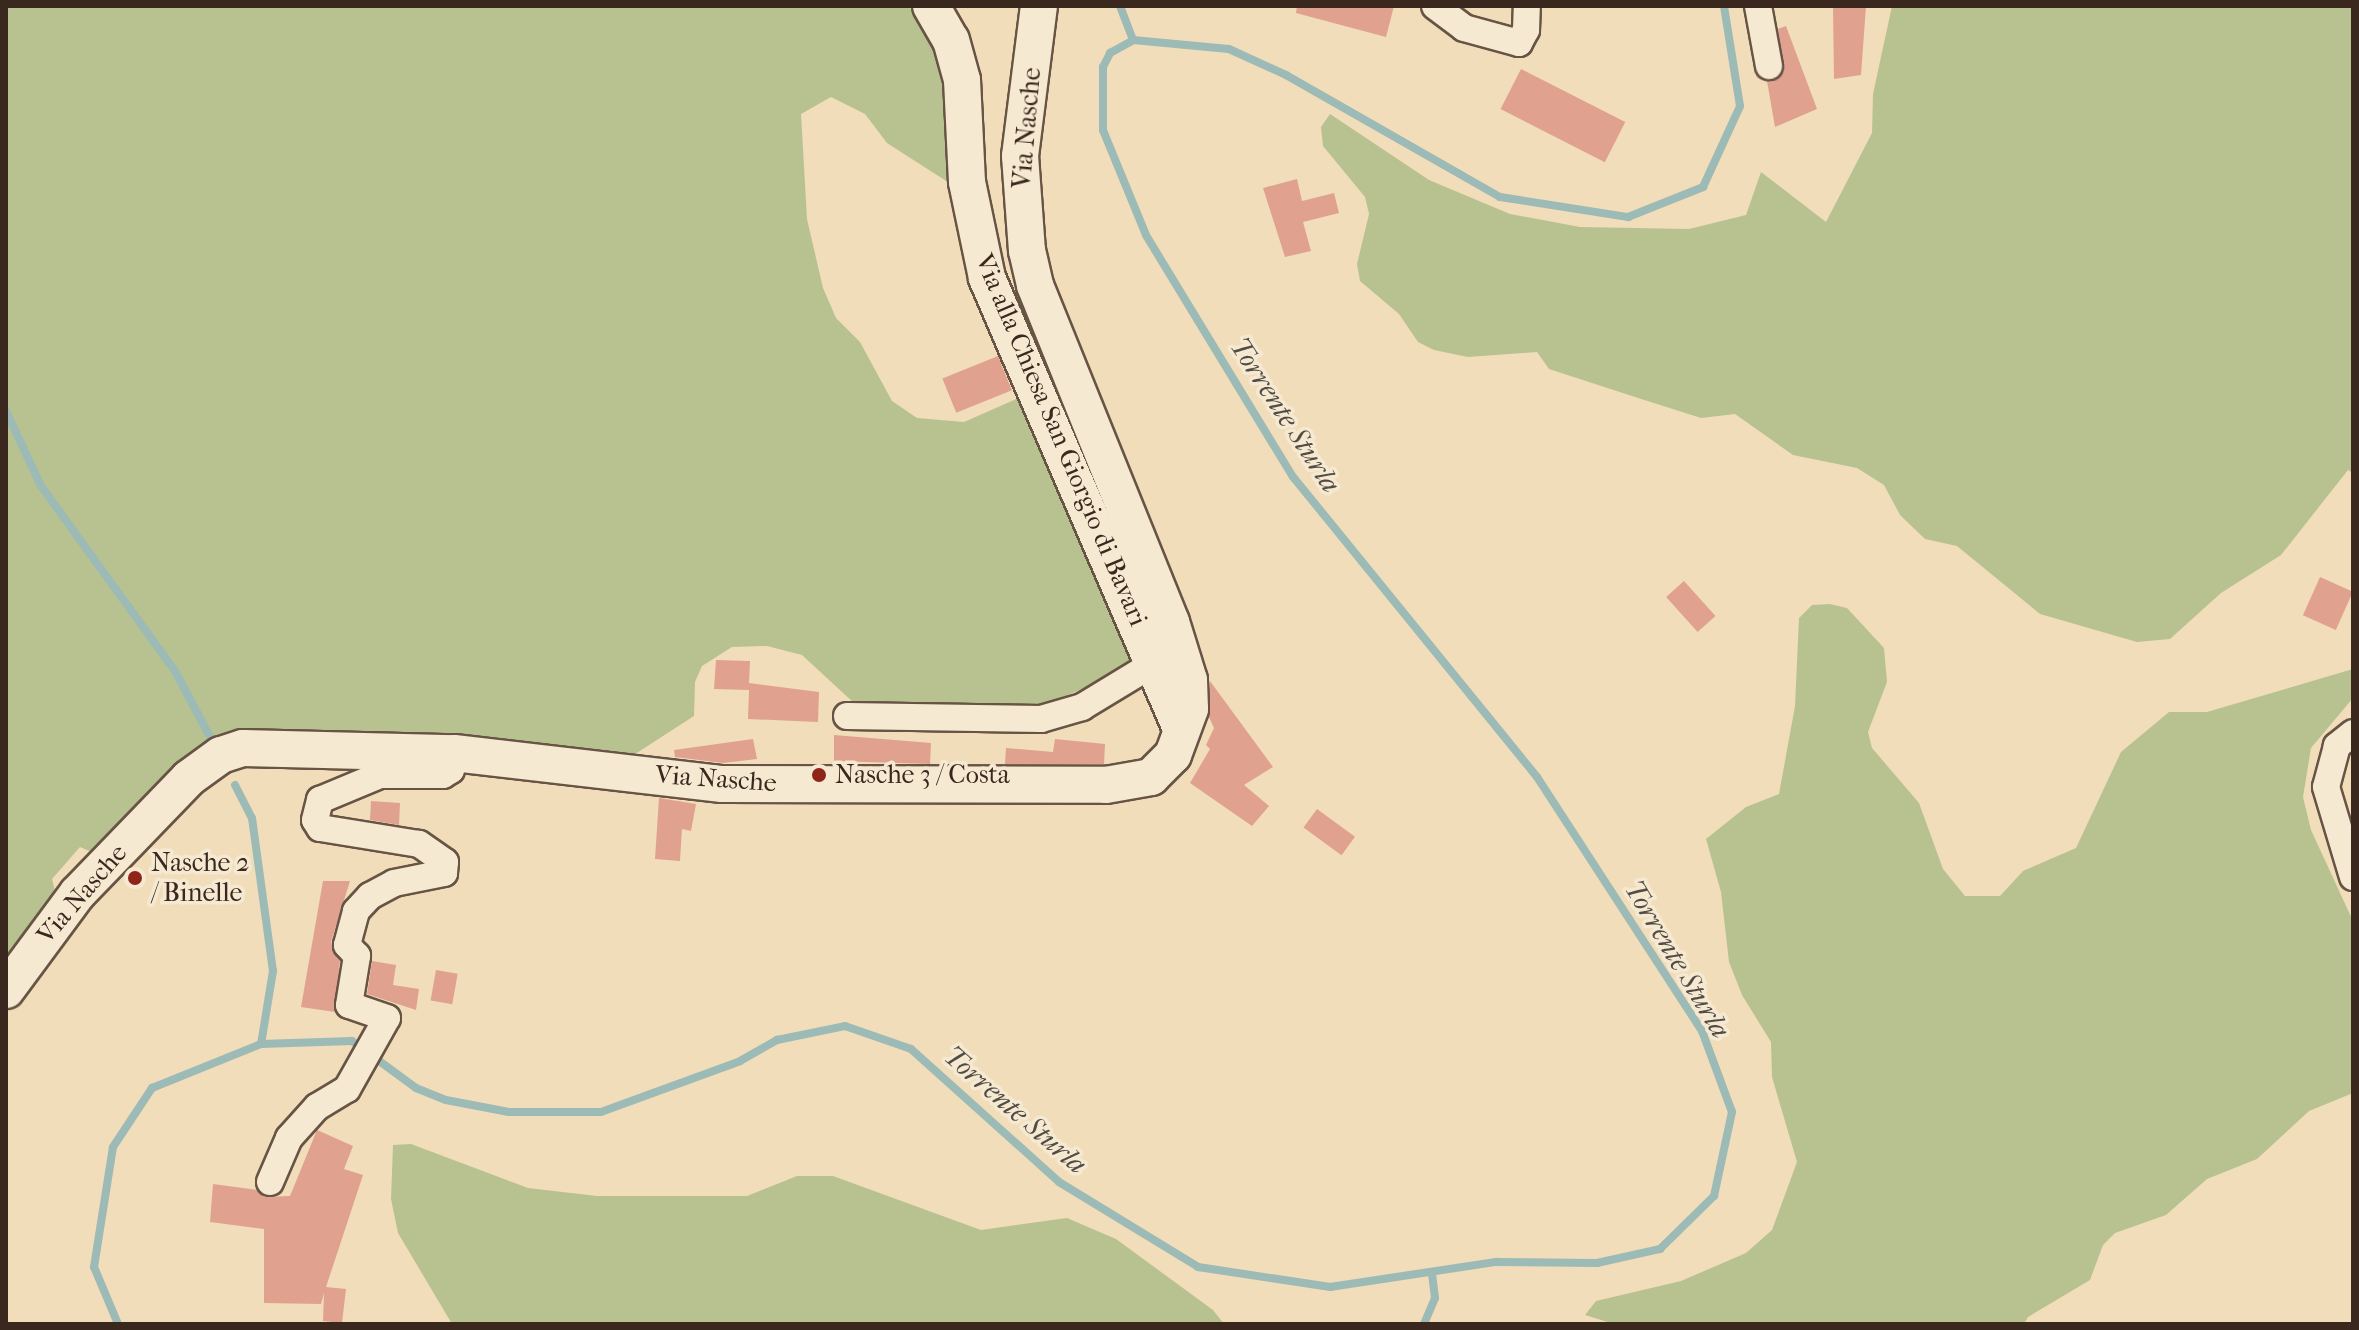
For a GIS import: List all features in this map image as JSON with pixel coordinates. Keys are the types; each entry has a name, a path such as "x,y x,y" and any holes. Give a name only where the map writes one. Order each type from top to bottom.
{"street":[{"name":"Via alla Chiesa San Giorgio di Bavari","path":"931,6 951,40 962,80 967,182 987,278 1156,662 1182,730"},
{"name":"Via Nasche","path":"6,990 77,894 189,778 221,755 269,745 454,753 722,784 1106,785 1151,777 1173,755 1190,709 1189,680 1171,622 1035,285 1027,251 1020,156 1039,6"},
{"path":"1435,6 1464,28 1519,43 1526,30 1527,6"},
{"path":"1758,6 1769,66"},
{"path":"847,716 1041,719 1082,707 1156,662"},
{"path":"2353,733 2337,746 2326,787 2353,877"},
{"path":"270,1182 289,1138 317,1107 347,1089 387,1018 349,1005 357,956 347,945 356,911 370,896 394,883 438,878 445,862 419,844 320,828 315,820 320,800 358,781 443,775 451,770 454,753"}],"green space":[{"path":"6,6 908,6 928,28 948,87 954,186 887,143 865,114 831,97 801,114 807,219 823,288 836,318 860,342 892,401 917,418 964,422 1021,397 1134,666 1043,706 943,711 854,703 802,655 767,646 732,647 702,666 695,682 694,716 629,758 252,729 209,745 96,854 80,847 52,879 55,891 6,969"},
{"path":"1892,6 2353,6 2353,473 2348,470 2281,555 2221,593 2170,639 2137,642 2040,614 1957,546 1925,539 1900,515 1884,485 1857,468 1793,455 1735,414 1701,418 1549,369 1537,352 1468,357 1434,350 1418,342 1399,314 1360,281 1357,264 1369,214 1365,197 1323,146 1321,127 1330,114 1429,180 1510,214 1580,227 1689,229 1746,215 1761,172 1826,222 1872,133 1873,94"},
{"path":"1830,604 1847,608 1884,648 1887,682 1868,732 1872,748 1919,803 1943,869 1965,896 2000,896 2023,871 2076,848 2121,752 2169,712 2207,712 2353,669 2353,698 2311,748 2303,797 2311,830 2353,921 2353,1093 2309,1111 2257,1159 2207,1179 2166,1215 2115,1233 2103,1245 2090,1280 2028,1317 2024,1324 1614,1324 1585,1315 1596,1301 1681,1281 1746,1253 1772,1230 1797,1162 1772,1077 1771,1042 1742,995 1729,962 1721,892 1706,839 1746,807 1779,794 1795,706 1799,618 1812,605"},
{"path":"411,1144 528,1188 597,1196 747,1196 797,1176 833,1176 981,1230 1067,1218 1116,1239 1213,1310 1224,1324 452,1324 398,1233 391,1199 393,1145"}],"building":[{"path":"1297,6 1394,6 1386,37 1296,13"},
{"path":"1833,6 1866,6 1861,75 1834,79"},
{"path":"1786,26 1817,109 1775,127 1767,81 1784,71 1778,29"},
{"path":"1521,69 1625,122 1605,162 1501,109"},
{"path":"1297,179 1302,201 1334,193 1339,213 1303,222 1311,251 1285,257 1263,188"},
{"path":"998,356 1012,390 956,413 942,378"},
{"path":"2320,577 2353,592 2336,630 2303,615"},
{"path":"1684,581 1715,616 1698,632 1666,597"},
{"path":"716,660 750,661 749,683 819,692 818,722 748,719 749,690 714,689"},
{"path":"1210,681 1273,767 1244,785 1269,806 1252,826 1190,783 1210,749 1206,745 1214,728 1209,717"},
{"path":"834,735 931,743 930,764 834,761"},
{"path":"753,739 757,759 723,763 675,757 674,750"},
{"path":"1055,739 1105,744 1104,764 1005,764 1006,748 1053,752"},
{"path":"659,798 696,804 691,831 682,829 680,861 655,859"},
{"path":"371,801 400,803 399,825 370,820"},
{"path":"1317,809 1355,837 1342,855 1303,828"},
{"path":"323,881 350,881 331,942 340,961 335,1012 301,1007"},
{"path":"372,961 396,965 393,985 419,989 416,1010 367,994"},
{"path":"436,970 458,974 452,1004 431,1001"},
{"path":"317,1130 353,1146 344,1169 363,1175 326,1287 346,1289 342,1323 323,1321 324,1293 321,1304 264,1303 264,1229 210,1222 213,1184 257,1190 264,1197 290,1196"}],"waterway":[{"path":"1120,6 1133,40"},
{"name":"Torrente Sturla","path":"118,1324 94,1267 113,1147 152,1088 261,1044 352,1041 416,1088 446,1100 509,1112 601,1112 740,1061 777,1040 845,1026 911,1049 1059,1182 1198,1267 1330,1287 1496,1262 1597,1263 1660,1249 1714,1196 1732,1112 1702,1031 1537,777 1293,477 1146,235 1103,130 1103,67 1110,53 1133,40 1229,49 1286,75 1500,197 1628,217 1703,187 1740,106 1724,6"},
{"path":"6,411 41,486 175,671 216,748"},
{"path":"235,785 252,818 273,971 261,1044"},
{"path":"1424,1324 1435,1298 1432,1273"}],"place":[{"name":"Nasche 3 / Costa","path":"819,775"},
{"name":"Nasche 2 / Binelle","path":"135,878"}]}
